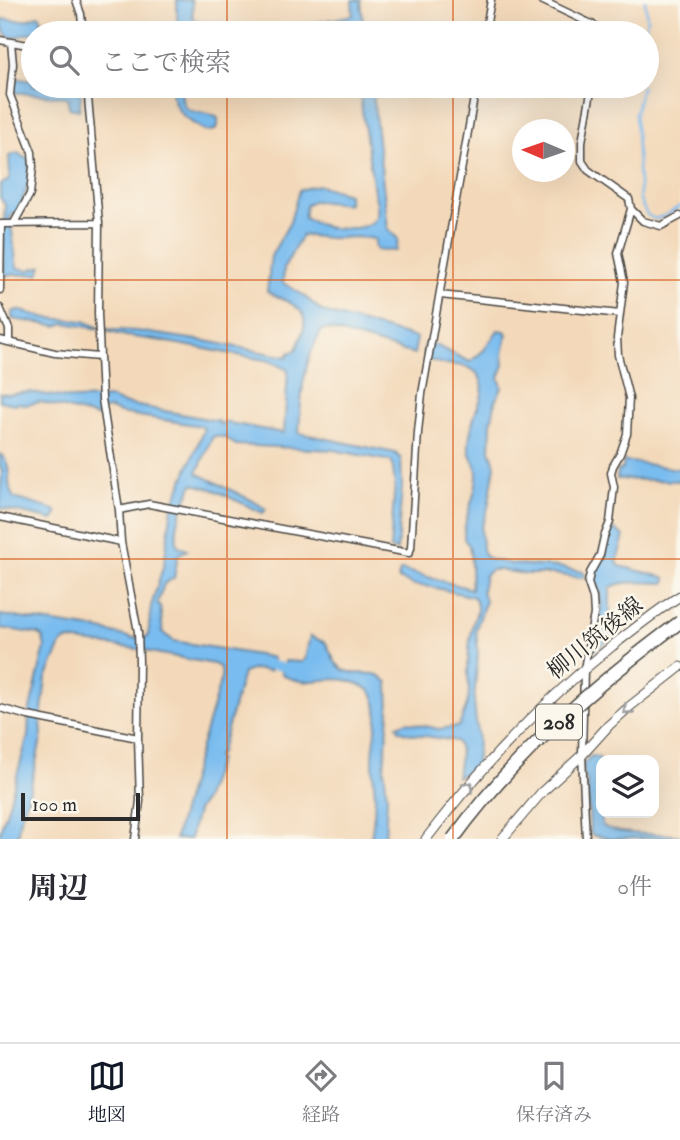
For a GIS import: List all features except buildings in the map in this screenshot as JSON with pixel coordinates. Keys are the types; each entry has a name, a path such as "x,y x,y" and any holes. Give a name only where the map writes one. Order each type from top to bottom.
{"highway":[{"name":"208","path":"453,839 512,768 569,712 635,655 680,622"},
{"name":"208","path":"516,771 571,714 680,627"}],"main road":[{"name":"柳川筑後線","path":"426,839 454,802 526,723 584,669 662,607 680,597"},
{"path":"502,839 542,792 629,707 680,667"}],"street":[{"path":"76,0 82,21"},
{"path":"487,21 491,0"},
{"path":"541,0 585,21"},
{"path":"0,38 21,44"},
{"path":"11,42 13,64 10,95 32,152 33,167 30,194 14,223"},
{"path":"88,98 99,223 99,357 102,399 119,510 121,542 138,632 140,801 135,839"},
{"path":"119,510 149,505 409,553 422,394 474,98"},
{"path":"590,98 582,142 582,161 588,170 628,199 631,209 643,221 661,226 680,216"},
{"path":"586,839 582,755 584,669 594,614 588,583 610,523 614,487 611,473 627,434 629,398 618,355 617,338 624,282 618,253 631,209"},
{"path":"0,290 1,224 99,223"},
{"path":"439,295 620,314"},
{"path":"0,308 9,330 9,342"},
{"path":"0,340 55,353 99,357"},
{"path":"0,517 121,542"},
{"path":"0,708 138,738"}],"water":[{"path":"177,0 192,0 195,21 177,21"},
{"path":"352,0 361,0 363,21 323,21 353,15"},
{"path":"38,15 41,21 21,21 21,36 12,38 4,32 3,19 33,18"},
{"path":"14,78 21,79 21,93 12,92"},
{"path":"68,98 81,98 79,110 69,108"},
{"path":"182,98 187,109 218,118 218,126 215,130 203,129 183,115 173,100"},
{"path":"361,98 373,98 388,229 398,239 396,251 377,250 374,245 376,240 367,238 302,235 284,268 283,283 323,312 417,338 414,354 327,329 322,330 306,367 301,406 299,433 395,453 401,459 402,486 397,550 390,549 395,484 392,461 333,450 236,445 224,437 214,436 197,473 266,509 263,513 212,489 193,484 180,514 177,531 178,546 187,550 178,555 174,578 164,584 157,604 160,606 163,633 174,641 264,656 273,660 269,671 254,669 243,673 218,754 219,759 204,800 197,811 190,839 175,839 221,678 220,669 213,664 145,650 69,640 61,645 46,678 41,719 42,735 17,839 0,839 28,736 29,713 45,647 39,634 0,628 0,615 101,630 132,638 148,637 151,606 164,564 172,507 204,429 201,426 110,409 98,411 98,417 41,402 14,404 0,401 0,393 29,392 74,399 111,398 122,403 219,421 222,425 223,422 284,433 288,370 270,361 99,329 12,319 12,312 17,310 48,318 84,321 100,328 211,342 287,357 296,350 302,337 304,318 289,302 267,292 271,256 290,222 299,190 318,185 348,194 348,204 313,201 306,205 304,218 326,227 355,228 369,224 376,217 377,206"},
{"path":"18,153 29,159 29,181 19,211 10,216 17,268 28,270 42,266 39,274 4,275 5,205 0,197 0,184 8,181 10,176 9,156"},
{"path":"498,330 507,334 504,365 499,377 502,388 496,399 491,423 490,450 495,465 488,508 481,528 482,550 485,556 492,560 558,567 583,572 585,575 581,578 491,570 485,575 482,591 485,600 476,630 476,765 457,777 460,753 456,741 406,733 397,726 407,722 439,729 459,726 469,697 469,651 476,601 474,597 414,585 398,579 400,571 403,570 471,589 470,554 464,539 464,529 477,482 477,470 469,452 469,445 481,397 482,381 473,370 434,362 423,352 426,343 470,362 484,350"},
{"path":"0,454 7,464 14,498 55,510 57,514 53,520 0,508"},
{"path":"624,461 680,469 680,481 617,479 618,470 622,470"},
{"path":"612,529 624,536 617,561 619,566 664,577 666,581 628,582 610,588 610,627 616,634 596,650 589,651 601,608 600,592 592,578 606,535"},
{"path":"310,636 326,643 335,662 343,670 375,674 388,682 389,714 384,768 387,796 385,839 371,839 375,807 373,759 377,717 373,695 364,687 345,680 298,681 282,674 280,666 285,664 285,661 302,662 305,659"},
{"path":"591,756 596,756 596,818 602,818 602,825 618,831 680,836 680,839 612,839 592,835 583,764"}],"waterway":[{"path":"645,0 647,21"},
{"path":"639,98 635,114 640,201 647,215 655,219 680,206"},
{"path":"262,664 291,668"}]}
